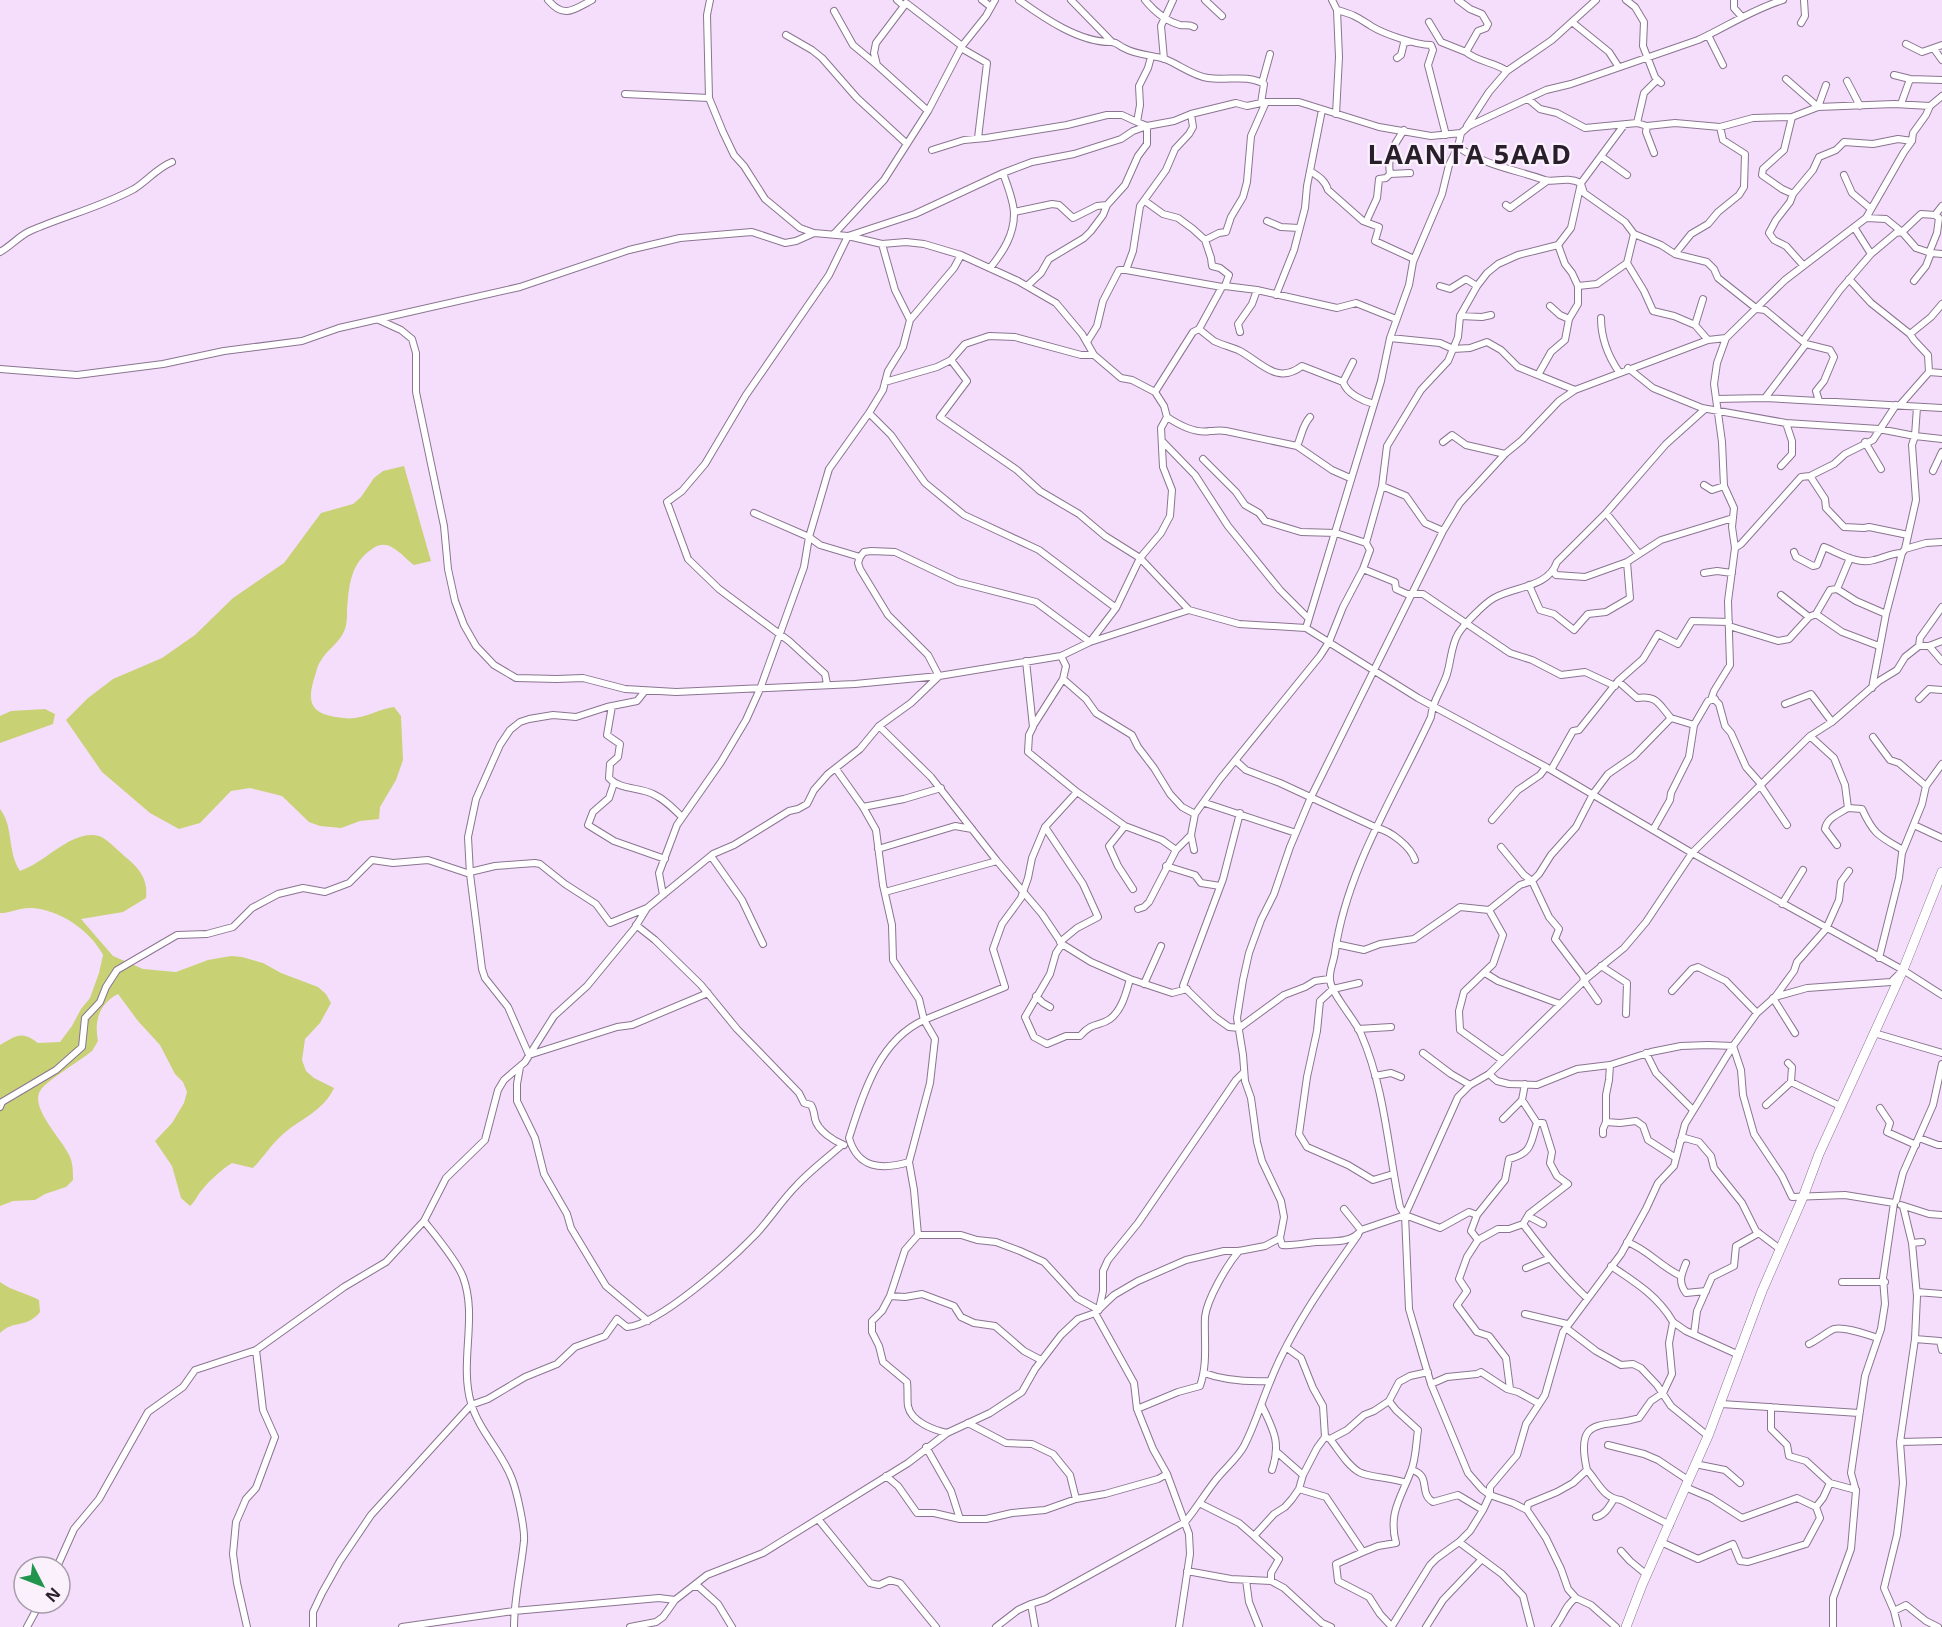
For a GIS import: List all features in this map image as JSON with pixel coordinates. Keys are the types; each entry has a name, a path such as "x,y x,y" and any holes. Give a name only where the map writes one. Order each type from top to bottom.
{"street":[{"path":"548,0 557,10 563,12 573,10 592,0"},
{"path":"710,0 707,15 709,98 734,155 765,199 800,228 814,233 848,236 882,244 906,242 924,244 961,255 990,268 1056,303 1087,342 1094,355 1121,378 1132,380 1155,392 1164,406 1167,417 1183,427 1210,432 1226,431 1297,446 1332,470 1350,478"},
{"path":"897,0 904,6"},
{"path":"982,0 991,7"},
{"path":"834,234 874,192 928,111 962,47 995,0"},
{"path":"1019,0 1055,24 1074,33 1103,42 1118,43 1124,49 1164,59 1208,78 1236,78 1262,83"},
{"path":"1071,0 1112,42"},
{"path":"1145,0 1151,9 1176,24 1194,27"},
{"path":"1164,59 1161,34 1165,17 1173,0"},
{"path":"1205,0 1213,3 1222,15"},
{"path":"1332,0 1337,10 1339,57 1336,114"},
{"path":"1458,0 1482,14 1488,24 1486,28 1478,31 1466,52"},
{"path":"1306,628 1374,404 1390,347 1390,338 1409,285 1414,259 1442,194 1449,165 1464,130 1489,92 1507,71 1552,40 1596,0"},
{"path":"1626,0 1635,7 1644,22 1643,46 1659,81 1644,93 1637,123"},
{"path":"1734,0 1734,8 1742,17"},
{"path":"827,684 825,674 780,632 719,589 688,559 668,502 705,464 746,395 829,274 848,236 915,214 1032,162 1074,154 1121,139 1132,131 1147,126 1174,121 1191,114 1236,103 1247,106 1263,102 1299,102 1379,127 1431,136 1446,135 1464,130 1546,90 1648,58 1708,35 1742,17 1783,0"},
{"path":"1801,23 1805,16 1804,0"},
{"path":"877,65 874,53 876,44 906,3 962,47 987,63 978,138"},
{"path":"1337,10 1355,15 1373,28 1419,45 1431,45 1432,47"},
{"path":"834,11 853,45 928,111"},
{"path":"1429,22 1441,42 1466,52 1473,58 1499,65 1507,71"},
{"path":"1572,22 1609,52 1618,66"},
{"path":"786,34 822,58 857,99 907,144"},
{"path":"1708,35 1724,65"},
{"path":"1397,58 1401,55 1404,43 1411,42"},
{"path":"1432,47 1441,42"},
{"path":"1906,44 1922,52 1942,45"},
{"path":"1432,47 1428,65 1446,135"},
{"path":"1934,49 1942,60"},
{"path":"1205,240 1226,232 1231,217 1243,197 1247,182 1251,136 1263,102 1264,84 1262,83 1270,54"},
{"path":"1137,122 1140,105 1139,86 1151,57"},
{"path":"1894,75 1910,79 1942,80"},
{"path":"1901,104 1910,79"},
{"path":"1785,80 1818,107"},
{"path":"1847,81 1860,106"},
{"path":"1818,107 1826,84"},
{"path":"626,94 709,98"},
{"path":"1787,825 1746,767 1725,726 1719,704 1712,697 1730,665 1728,601 1735,548 1732,528 1734,508 1724,486 1722,442 1714,384 1717,363 1726,338 1785,280 1866,218 1912,141 1913,133 1930,106 1942,96"},
{"path":"1528,99 1540,109 1557,113 1585,128 1637,123 1647,126 1675,123 1720,127 1753,118 1792,117 1818,107 1901,104 1930,106"},
{"path":"1276,295 1294,250 1305,208 1322,110"},
{"path":"1126,270 1133,251 1140,206 1166,170 1175,149 1193,127 1191,114"},
{"path":"932,150 978,138 1067,125 1107,115 1122,115 1147,126"},
{"path":"1792,117 1784,150 1763,169 1762,175 1793,194"},
{"path":"1366,543 1382,486 1387,446 1421,390 1448,361 1458,337 1460,316 1477,286 1486,273 1498,264 1518,255 1558,245 1571,228 1581,183 1624,125"},
{"path":"1027,286 1041,273 1049,259 1092,231 1107,205 1125,185 1138,156 1147,144 1147,126"},
{"path":"1647,126 1646,132 1654,153"},
{"path":"1675,254 1691,234 1708,224 1718,212 1733,202 1744,187 1745,154 1723,140 1720,127"},
{"path":"1390,174 1387,161 1404,130"},
{"path":"1803,265 1786,246 1774,240 1769,233 1819,158 1836,150 1844,142 1873,144 1898,140 1912,141"},
{"path":"1458,147 1488,163 1538,176 1547,181"},
{"path":"1602,157 1627,175"},
{"path":"0,252 10,247 27,232 89,209 135,188 161,167 172,162"},
{"path":"1310,171 1319,176 1327,184 1328,190 1363,221 1379,227 1375,241 1414,259"},
{"path":"990,268 1007,246 1014,212 1003,173"},
{"path":"1366,222 1377,198 1379,179 1386,178 1390,174 1410,173"},
{"path":"1844,174 1852,193 1871,208"},
{"path":"1506,205 1510,208 1547,181 1571,179 1581,183"},
{"path":"1581,183 1584,193 1625,222 1634,234 1661,245 1675,254 1707,262 1714,269 1718,278 1757,309 1765,310 1805,343 1830,350 1834,357 1824,381 1816,391 1819,401"},
{"path":"1145,201 1162,214 1186,223 1205,240 1212,266 1220,268 1229,275 1199,329 1193,332 1155,392"},
{"path":"1014,212 1052,204 1059,205 1073,218 1097,206 1107,205"},
{"path":"1935,215 1942,206"},
{"path":"1765,398 1849,279 1871,254 1896,233 1902,232 1922,214 1935,215 1939,218 1937,233 1926,266 1914,281"},
{"path":"1866,218 1882,217 1902,232 1916,248 1942,254"},
{"path":"1267,221 1281,227 1299,228"},
{"path":"1854,227 1871,254"},
{"path":"0,369 77,375 163,364 225,351 302,341 339,328 520,287 629,250 680,238 752,232 785,243 814,233"},
{"path":"1578,286 1597,284 1627,263 1634,234"},
{"path":"882,244 895,290 910,320"},
{"path":"1538,375 1551,352 1565,340 1569,319 1578,304 1578,286 1565,264 1558,245"},
{"path":"663,895 659,873 677,825 726,754 746,720 760,689 804,567 809,537 829,469 869,414 883,390 888,371 903,347 910,320 949,274 961,255"},
{"path":"1627,263 1653,311 1674,316 1695,325 1708,339"},
{"path":"1087,342 1097,326 1103,301 1119,270 1257,290 1337,308 1356,303 1396,319"},
{"path":"1440,286 1450,289 1466,279 1477,286"},
{"path":"1735,548 1742,544 1801,477 1810,476 1833,464 1865,442 1873,440 1898,405 1929,372 1928,355 1910,334 1871,303 1849,279"},
{"path":"1240,332 1238,324 1252,303 1257,290"},
{"path":"1695,325 1703,299"},
{"path":"1910,334 1931,317 1942,304"},
{"path":"1550,306 1569,319"},
{"path":"1460,316 1491,315"},
{"path":"1601,318 1601,331 1619,372"},
{"path":"379,320 401,330 412,339 416,353 416,392 444,526 448,570 455,601 464,625 476,646 494,665 516,678 557,680 583,678 625,689 676,692 760,689 939,676 1061,656 1090,642 1189,610"},
{"path":"1199,329 1215,342 1242,352 1272,371 1283,374 1293,373 1302,366 1343,382"},
{"path":"885,382 937,367 951,360 965,344 997,335 1015,337 1081,355 1094,355"},
{"path":"1390,338 1440,343 1453,349 1470,348 1487,342 1502,350 1518,367 1575,390"},
{"path":"1405,1215 1333,1243 1282,1245 1280,1238 1284,1217 1281,1201 1262,1161 1244,1072 1237,1018 1250,953 1311,797 1443,531 1460,503 1559,400 1575,390 1708,339 1726,338"},
{"path":"951,360 968,381 940,417 1017,470 1040,491 1078,514 1105,536 1140,558 1189,610 1239,624 1306,628 1431,705 1548,768 1692,853 1903,970 1942,995"},
{"path":"1353,362 1343,382 1345,389 1365,402 1374,404"},
{"path":"1628,369 1653,388 1705,409 1786,423 1879,429 1942,439"},
{"path":"1929,372 1942,373"},
{"path":"1716,399 1765,398 1942,408"},
{"path":"1872,688 1886,614 1916,500 1911,445 1915,436 1917,407"},
{"path":"1478,1215 1469,1212 1440,1228 1405,1215 1400,1208 1375,1076 1359,1029 1329,980 1346,903 1377,828 1431,717 1431,705 1442,690 1457,636 1466,623 1492,598 1529,585 1554,572 1557,562 1606,513 1666,444 1705,409"},
{"path":"869,414 891,435 925,483 964,515 1039,550 1116,608"},
{"path":"1090,642 1116,608 1140,558 1161,533 1170,516 1172,490 1163,467 1161,428 1167,417"},
{"path":"1297,446 1302,436 1303,425 1310,417"},
{"path":"1781,466 1792,454 1792,441 1786,423"},
{"path":"1443,442 1452,435 1466,445 1505,454"},
{"path":"1163,442 1195,475 1228,526 1280,590 1308,618"},
{"path":"1865,442 1881,469"},
{"path":"1933,471 1942,452"},
{"path":"1194,850 1191,835 1195,814 1220,779 1320,656 1329,642 1370,550 1366,543 1336,533 1301,531 1265,521 1259,513 1245,505 1228,483 1203,459"},
{"path":"1810,476 1825,499 1826,508 1844,527 1869,527 1908,535"},
{"path":"1704,485 1712,490 1724,486"},
{"path":"1382,486 1406,496 1425,523 1443,531"},
{"path":"754,513 809,537 820,545 860,557"},
{"path":"1606,513 1639,554"},
{"path":"1554,572 1556,575 1585,577 1627,562 1661,540 1733,518"},
{"path":"1794,552 1796,557 1813,566 1817,565 1824,547 1864,562 1926,543 1942,542"},
{"path":"939,676 928,655 888,615 858,563 864,552 895,552 958,582 1036,602 1090,642"},
{"path":"1837,589 1850,558"},
{"path":"1529,585 1539,610 1554,614 1574,630 1588,614 1606,612 1630,598 1627,562"},
{"path":"1363,568 1395,582 1396,589 1407,594 1423,594 1510,653 1532,660 1561,675 1586,672 1616,683 1637,698 1644,697 1660,702 1671,718 1694,725"},
{"path":"1704,573 1717,571 1732,573"},
{"path":"1837,589 1856,602 1886,614"},
{"path":"1491,820 1518,790 1531,783 1548,768 1574,731 1579,730 1616,683 1643,658 1658,634 1678,644 1692,621 1729,624 1778,641 1789,639 1809,617 1816,614 1830,591 1837,589"},
{"path":"1780,595 1809,617"},
{"path":"1616,1627 1591,1605 1576,1598 1568,1589 1562,1569 1546,1538 1527,1510 1490,1495 1468,1473 1431,1384 1409,1309 1405,1215 1458,1097 1470,1085 1489,1074 1584,981 1624,948 1646,922 1692,853 1810,736 1832,722 1897,670 1905,657 1918,646 1920,638 1942,607"},
{"path":"1816,614 1842,632 1879,646"},
{"path":"1918,646 1929,646 1942,641"},
{"path":"1929,646 1942,662"},
{"path":"1061,656 1066,666 1063,679 1029,735 1028,752 1077,792 1125,826 1162,840 1176,850"},
{"path":"1026,661 1033,727"},
{"path":"62,1555 74,1529 99,1499 148,1412 183,1387 195,1370 256,1350 344,1287 386,1262 424,1221 446,1178 485,1140 498,1090 504,1080 520,1067 540,1041 554,1016 586,986 636,925 647,908 711,856 734,845 789,811 807,804 814,790 828,774 860,749 879,726 911,703 939,676"},
{"path":"1063,679 1086,699 1096,713 1132,735 1170,794 1182,807 1195,814"},
{"path":"1919,699 1929,689 1942,690"},
{"path":"528,1055 508,1007 485,978 470,873 468,837 474,809 487,772 500,745 510,730 520,722 553,715 576,717 637,701 645,691"},
{"path":"1785,704 1812,694 1832,722"},
{"path":"1653,830 1670,800 1671,793 1689,757 1694,725 1708,701 1715,699"},
{"path":"612,706 607,735 620,744 618,757 610,764 609,778 614,783 651,793 668,803 682,817"},
{"path":"1336,944 1364,950 1380,944 1414,939 1460,907 1489,910 1520,885 1532,881 1576,827 1593,794 1608,774 1634,756 1671,718"},
{"path":"879,726 941,788 1042,915 1061,943 1100,967 1130,979 1172,993 1187,989"},
{"path":"1810,736 1834,759 1845,785 1848,808"},
{"path":"1873,737 1890,760 1899,763 1926,786"},
{"path":"1236,761 1246,770 1385,830 1413,853 1415,861"},
{"path":"1879,957 1899,878 1903,850 1922,804 1926,786 1942,765"},
{"path":"836,768 876,830 892,925 893,960 919,999 924,1020 935,1039 930,1083 909,1162 918,1235 905,1250 890,1296 882,1311 872,1321 872,1332 883,1362 907,1382 908,1406 916,1418 931,1429 947,1433"},
{"path":"614,783 609,798 593,812 588,825 614,841 665,859"},
{"path":"863,807 904,799 941,788"},
{"path":"861,1160 852,1149 849,1138 871,1074 889,1048 915,1024 1005,987 993,949 1002,924 1014,909 1023,892 1032,858 1044,827 1077,792"},
{"path":"1205,803 1296,833"},
{"path":"1837,845 1825,829 1826,823 1848,808 1862,809 1870,827 1881,838 1903,850"},
{"path":"1240,813 1220,886 1183,986 1215,1017 1229,1027 1239,1028 1284,995 1315,981 1329,980"},
{"path":"1914,825 1942,838"},
{"path":"878,849 955,826 972,829"},
{"path":"1125,826 1109,846 1118,866 1133,889"},
{"path":"1044,827 1083,884 1098,917 1077,928 1061,943 1050,974 1024,1017 1034,1037 1047,1044 1066,1036 1080,1036 1089,1026 1110,1019 1123,1003 1130,979"},
{"path":"1138,909 1149,902 1176,850 1191,835"},
{"path":"1501,847 1524,875 1532,881 1545,910 1559,929 1555,939 1583,976 1598,1001"},
{"path":"711,856 742,900 763,944"},
{"path":"0,1107 2,1102 56,1070 82,1047 85,1018 100,1002 117,970 177,935 207,934 233,927 252,908 278,894 303,888 325,892 350,883 372,860 393,863 428,860 470,873 495,866 535,862 597,904 609,922 647,908"},
{"path":"885,892 997,861"},
{"path":"1166,866 1195,875 1201,883 1220,886"},
{"path":"1782,904 1803,870"},
{"path":"1389,1401 1418,1430 1412,1470 1394,1513 1392,1528 1396,1543 1378,1546 1336,1564 1338,1581 1369,1597 1392,1627 1430,1565 1470,1531 1490,1495 1490,1487 1517,1455 1526,1424 1545,1395 1560,1341 1567,1326 1621,1254 1658,1183 1674,1166 1685,1124 1733,1046 1756,1013 1774,998 1794,971 1797,962 1826,928 1839,900 1841,882 1849,871"},
{"path":"1626,1627 1708,1436 1762,1291 1819,1154 1903,970 1942,872"},
{"path":"1489,910 1503,935 1492,964 1464,992 1459,1011 1460,1030 1502,1060"},
{"path":"636,925 655,940 708,993 737,1029 799,1093 804,1103 811,1105 820,1128 842,1145 848,1145 852,1153 861,1160 877,1166 893,1167 909,1162"},
{"path":"1144,984 1161,946"},
{"path":"1601,966 1627,983 1626,1014"},
{"path":"1672,991 1692,969 1698,967 1726,981 1756,1013"},
{"path":"1774,998 1807,988 1891,982 1903,970"},
{"path":"1485,973 1497,981 1560,1005"},
{"path":"1359,983 1333,989 1320,1001 1299,1134 1307,1147 1348,1165 1373,1180 1393,1174"},
{"path":"528,1055 632,1025 708,993"},
{"path":"1036,996 1050,1007"},
{"path":"1774,998 1795,1033"},
{"path":"1359,1029 1391,1027"},
{"path":"1874,1034 1942,1053"},
{"path":"1489,1074 1497,1081 1537,1085 1577,1069 1610,1065 1646,1053 1681,1046 1733,1046"},
{"path":"1733,1046 1741,1070 1743,1095 1754,1134 1782,1176 1792,1197 1845,1195 1895,1202 1942,1215"},
{"path":"1423,1053 1470,1085"},
{"path":"1646,1053 1656,1074 1693,1110"},
{"path":"1766,1105 1791,1082 1792,1067 1788,1063"},
{"path":"1833,1627 1833,1598 1851,1549 1856,1490 1851,1473 1865,1376 1878,1338 1885,1304 1883,1278 1895,1202 1903,1173 1933,1105 1941,1077 1942,1064"},
{"path":"1603,1134 1610,1065"},
{"path":"520,1067 517,1101 535,1138 544,1174 567,1215 571,1228 606,1286 648,1321"},
{"path":"1097,1311 1103,1291 1103,1271 1108,1260 1138,1224 1236,1080 1244,1072"},
{"path":"1375,1076 1391,1073 1401,1077"},
{"path":"1791,1082 1840,1106"},
{"path":"1503,1119 1522,1100 1525,1084"},
{"path":"1478,1240 1471,1231 1478,1215 1505,1180 1509,1159 1521,1156 1532,1145 1537,1123 1522,1100"},
{"path":"1880,1108 1890,1123 1887,1132 1938,1146 1942,1145"},
{"path":"1606,1122 1620,1124 1636,1121 1643,1126 1648,1140 1676,1158"},
{"path":"1510,1389 1506,1358 1489,1336 1478,1332 1459,1310 1457,1305 1467,1291 1459,1279 1467,1257 1478,1240 1498,1229 1509,1229 1523,1224 1528,1216 1568,1184 1557,1176 1550,1163 1552,1152 1543,1123 1537,1123"},
{"path":"1680,1141 1684,1138 1699,1142 1711,1156 1714,1168 1742,1203 1759,1233 1780,1249"},
{"path":"313,1627 313,1612 322,1593 340,1560 370,1515 471,1405 488,1399 525,1377 556,1364 575,1347 605,1336 617,1319 627,1327 635,1326 648,1321 680,1300 732,1257 757,1233 798,1184 842,1145"},
{"path":"1898,1627 1884,1588 1897,1535 1900,1511 1903,1483 1900,1442 1915,1340 1917,1292 1912,1243 1903,1206"},
{"path":"1344,1209 1360,1233"},
{"path":"1528,1216 1543,1224"},
{"path":"424,1221 463,1275 470,1334 467,1384 471,1405 509,1472 517,1499 524,1539 518,1599 514,1611 514,1627"},
{"path":"1523,1224 1563,1277 1587,1298"},
{"path":"996,1627 1018,1610 1046,1599 1185,1522 1214,1482 1243,1448 1262,1406 1270,1381 1287,1348 1318,1295 1360,1233"},
{"path":"1694,1334 1697,1311 1712,1277 1734,1266 1736,1246 1759,1233"},
{"path":"918,1235 961,1235 996,1242 1020,1251 1044,1262 1077,1298 1097,1311 1134,1383 1137,1409 1153,1449 1167,1474 1189,1534 1190,1554 1179,1627"},
{"path":"630,1627 656,1625 675,1600 707,1575 763,1553 908,1463 947,1433 1022,1392 1041,1360 1061,1335 1078,1319 1097,1311 1114,1295 1168,1267 1206,1254 1265,1246 1280,1238"},
{"path":"1627,1242 1637,1245 1668,1270 1681,1276"},
{"path":"1912,1243 1923,1242"},
{"path":"1137,1409 1178,1392 1200,1386 1204,1373 1205,1315 1211,1298 1239,1251"},
{"path":"1526,1268 1548,1259"},
{"path":"1686,1263 1680,1286 1686,1293 1706,1291"},
{"path":"1611,1266 1650,1293 1666,1310 1673,1322 1686,1331 1739,1355"},
{"path":"1842,1282 1885,1282"},
{"path":"1917,1292 1942,1294"},
{"path":"890,1296 906,1298 922,1294 954,1306 961,1317 974,1323 994,1326 1024,1351 1041,1360"},
{"path":"1525,1314 1567,1326 1596,1351 1620,1365 1633,1364 1641,1368 1671,1406 1708,1436"},
{"path":"1670,1525 1621,1500 1614,1499 1599,1487 1587,1470 1583,1445 1587,1432 1602,1424 1639,1418 1651,1401 1663,1393 1672,1374 1669,1343 1673,1322"},
{"path":"1809,1344 1827,1335 1832,1329 1839,1328 1878,1338"},
{"path":"1915,1340 1940,1341 1942,1350"},
{"path":"1287,1348 1301,1358 1323,1406 1328,1438 1358,1472 1371,1476 1392,1477 1406,1483"},
{"path":"247,1627 233,1554 236,1522 246,1499 256,1488 275,1437 263,1410 256,1350"},
{"path":"1254,1536 1274,1514 1285,1507 1299,1489 1303,1475 1317,1448 1328,1438 1347,1430 1364,1415 1374,1412 1389,1401 1399,1382 1410,1376 1428,1372"},
{"path":"1431,1384 1447,1377 1481,1372 1507,1389 1538,1403"},
{"path":"1204,1373 1220,1379 1248,1382 1270,1381"},
{"path":"1721,1404 1859,1413"},
{"path":"1262,1406 1276,1439 1278,1453 1272,1470"},
{"path":"1771,1407 1771,1429 1787,1445 1789,1456 1806,1461 1830,1483 1856,1490"},
{"path":"968,1423 1006,1443 1032,1444 1053,1454 1070,1475 1076,1499"},
{"path":"1900,1442 1942,1441"},
{"path":"1608,1445 1651,1457 1686,1483 1742,1518 1797,1498 1816,1507 1820,1518 1806,1544 1748,1562 1740,1561 1733,1544 1698,1559 1662,1542"},
{"path":"926,1447 951,1491 960,1519"},
{"path":"1278,1453 1303,1475"},
{"path":"1695,1464 1725,1470 1740,1483"},
{"path":"1412,1470 1419,1472 1424,1478 1425,1491 1433,1502 1458,1495 1483,1510"},
{"path":"1527,1510 1528,1504 1573,1483 1587,1470"},
{"path":"886,1476 898,1486 917,1513 934,1513 960,1519 986,1519 1012,1513 1045,1510 1076,1499 1158,1479 1167,1474"},
{"path":"1816,1507 1830,1483"},
{"path":"1299,1489 1326,1497 1363,1552"},
{"path":"1596,1517 1609,1508 1614,1499"},
{"path":"1200,1504 1239,1522 1279,1559 1271,1573 1271,1581"},
{"path":"818,1519 870,1583 879,1585 891,1580 900,1584 936,1627"},
{"path":"1459,1542 1502,1574 1523,1596 1531,1627"},
{"path":"1621,1551 1647,1575"},
{"path":"1426,1627 1443,1600 1482,1559"},
{"path":"1187,1571 1246,1580 1271,1581 1284,1588 1320,1625 1330,1627"},
{"path":"1246,1580 1249,1602 1259,1627"},
{"path":"692,1587 699,1587 718,1604 732,1627"},
{"path":"402,1627 514,1611 659,1598 675,1600"},
{"path":"1555,1627 1569,1602 1576,1598"},
{"path":"1031,1604 1035,1627"},
{"path":"1894,1611 1906,1605 1926,1621 1940,1626"}],"green space":[{"path":"404,466 431,561 414,565 386,545 375,547 360,560 350,583 345,629 319,664 311,694 311,700 316,709 328,715 353,718 394,707 401,716 403,760 396,780 380,807 379,819 360,821 341,828 320,826 309,822 282,796 250,788 231,791 200,823 179,829 150,813 102,772 66,720 88,698 113,679 162,658 195,635 233,598 284,563 321,513 353,504 361,497 374,478 383,471"},
{"path":"45,709 55,714 53,724 0,743 0,716 11,711"},
{"path":"0,809 7,824 13,856 20,871 69,842 89,835 99,836 106,840 140,872 145,881 146,898 123,912 81,919 113,956 143,969 176,972 208,960 231,956 242,957 263,963 281,973 318,987 331,1003 320,1023 305,1039 302,1060 306,1071 314,1078 334,1088 329,1096 317,1109 281,1136 253,1168 232,1163 200,1192 190,1206 181,1198 172,1166 155,1141 172,1123 184,1103 187,1092 160,1045 118,994 106,1003 99,1014 98,1041 92,1051 49,1082 40,1091 38,1098 43,1115 70,1157 73,1180 66,1187 35,1200 13,1201 0,1206 0,1045 19,1036 27,1037 38,1043 60,1042 90,998 103,955 90,937 63,917 28,908 0,913"},
{"path":"0,1282 39,1300 40,1312 30,1320 11,1326 0,1333"}],"district":[{"name":"LAANTA 5AAD","path":"1470,153"}]}
